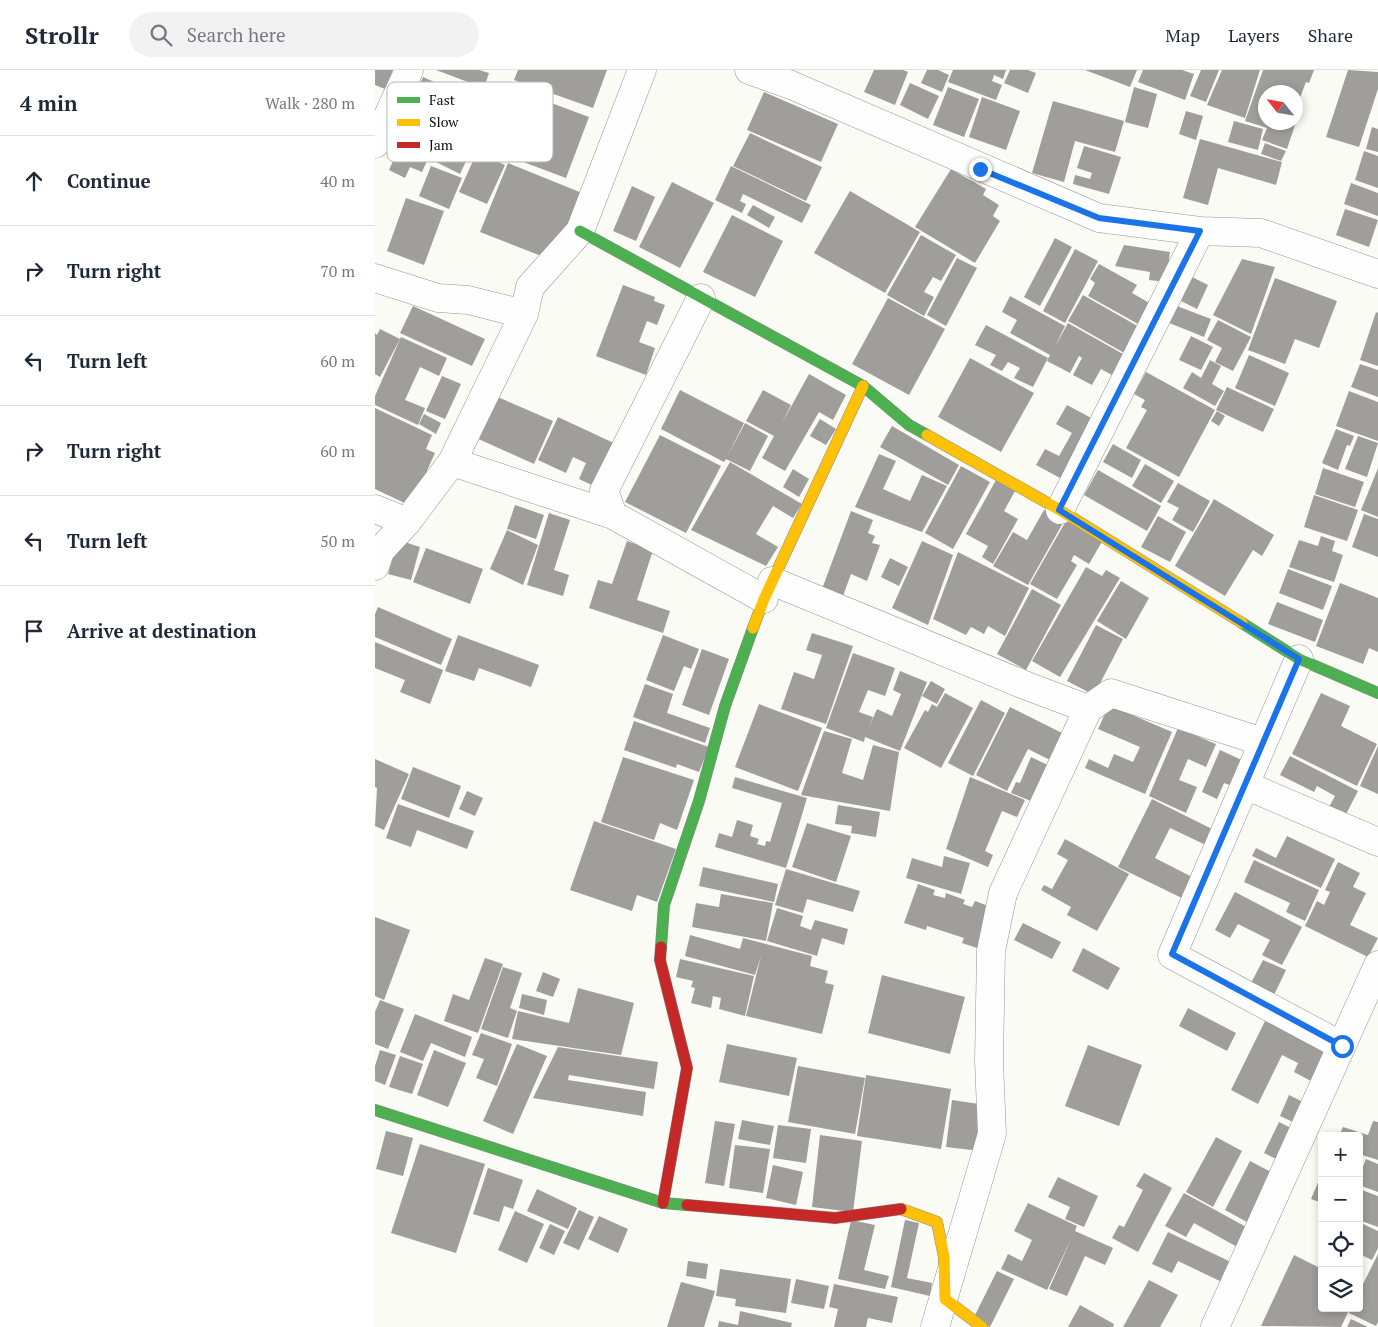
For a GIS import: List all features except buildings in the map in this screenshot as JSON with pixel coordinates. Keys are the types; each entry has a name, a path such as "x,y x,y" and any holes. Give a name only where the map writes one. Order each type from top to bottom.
{"street":[{"path":"403,82 409,70"},
{"path":"375,566 380,551 407,522 451,462 524,314 530,287 580,231 642,70"},
{"path":"749,70 791,85 1099,218 1200,231 1261,233 1378,274"},
{"path":"375,144 387,118"},
{"path":"580,231 863,386 909,425 1059,510 1299,659 1378,693"},
{"path":"1059,510 1200,231"},
{"path":"375,278 438,298 468,300 524,314"},
{"path":"613,515 604,490 701,298"},
{"path":"663,1203 687,1068 660,960 664,906 699,801 725,706 768,590 863,386"},
{"path":"451,462 613,515 768,590 1088,709"},
{"path":"375,509 407,522"},
{"path":"1299,659 1172,954 1342,1046"},
{"path":"935,1327 945,1299 992,1134 989,1061 991,951 1003,893 1088,709 1111,693 1263,742"},
{"path":"1245,785 1378,842"},
{"path":"1215,1327 1378,966"},
{"path":"375,1110 663,1203 835,1218 904,1209 937,1222 944,1257 945,1299"},
{"path":"945,1299 982,1327"}],"traffic: fast":[{"path":"580,231 863,386 909,425 927,435"},
{"path":"1242,623 1299,659 1378,693"},
{"path":"661,947 664,905 699,801 725,706 753,628"},
{"path":"375,1110 663,1203 687,1205"}],"traffic: slow":[{"path":"753,628 764,599 863,386"},
{"path":"927,435 1060,510 1242,623"},
{"path":"901,1209 937,1222 944,1257 945,1299 982,1327"}],"traffic: jam":[{"path":"661,947 660,960 687,1068 663,1203"},
{"path":"687,1205 835,1218 901,1209"}],"route":[{"path":"980,169 1099,218 1200,231 1059,510 1299,659 1172,954 1342,1046"}]}
